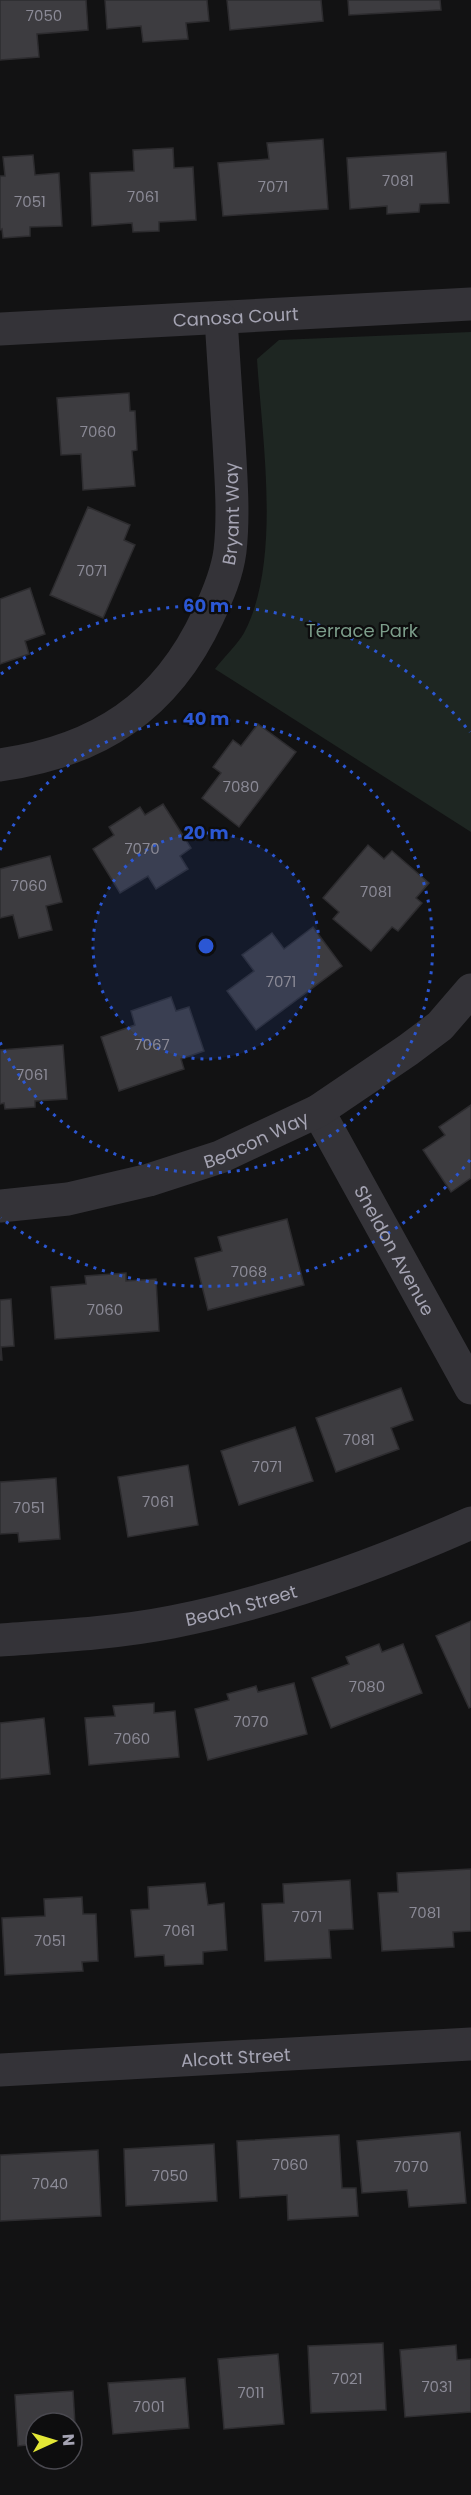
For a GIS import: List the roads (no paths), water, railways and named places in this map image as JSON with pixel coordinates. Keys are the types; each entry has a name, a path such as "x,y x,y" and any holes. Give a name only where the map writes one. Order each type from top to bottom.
{"street":[{"name":"Canosa Court","path":"0,329 471,304"},
{"name":"Bryant Way","path":"0,765 30,761 75,747 117,725 137,712 167,682 195,644 222,586 230,554 233,512 221,319"},
{"name":"Beacon Way","path":"0,1206 68,1199 149,1180 220,1157 318,1112 440,1026 471,990"},
{"name":"Sheldon Avenue","path":"318,1112 471,1388"},
{"name":"Beach Street","path":"0,1640 93,1634 173,1622 264,1599 391,1557 471,1523"},
{"name":"Alcott Street","path":"0,2070 471,2044"}],"park label":[{"name":"Terrace Park","path":"362,630"}]}
